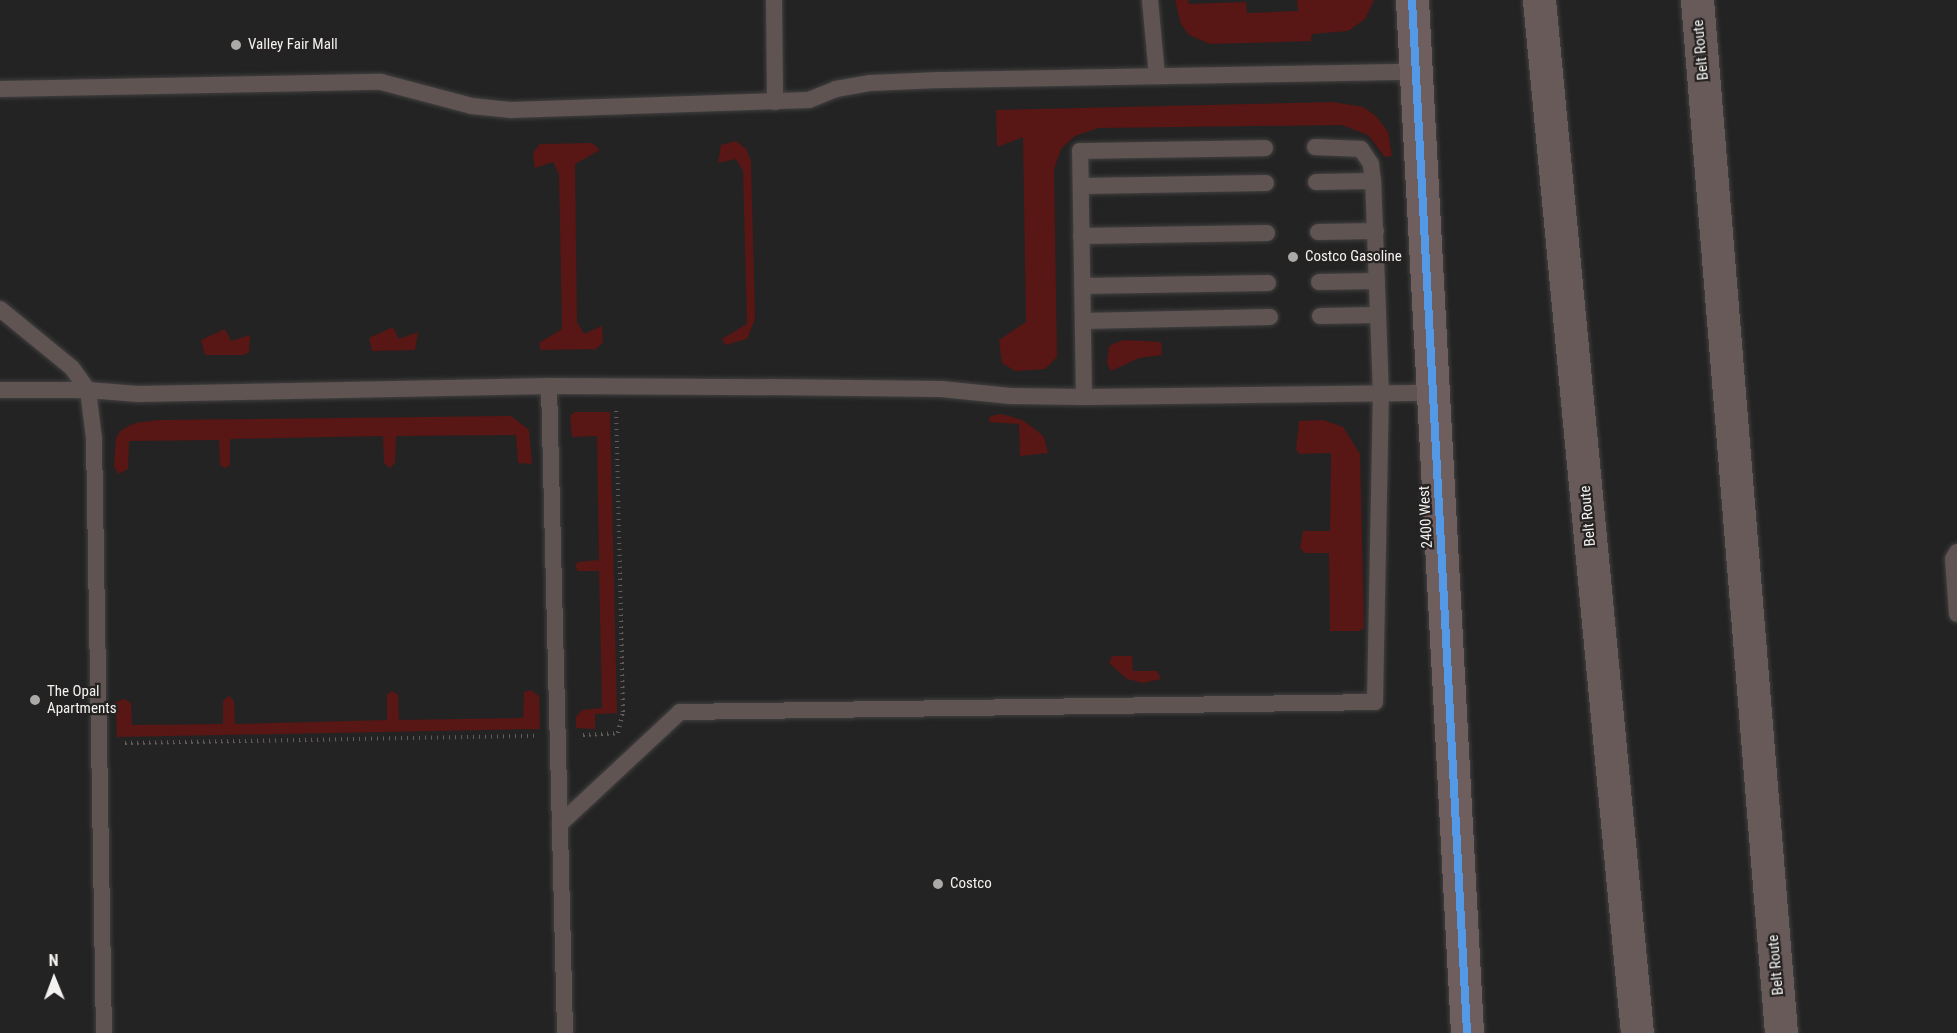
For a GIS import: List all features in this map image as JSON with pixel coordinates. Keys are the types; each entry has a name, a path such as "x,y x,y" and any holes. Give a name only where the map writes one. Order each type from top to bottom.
{"highway":[{"name":"Belt Route","path":"1539,0 1637,1033"},
{"name":"Belt Route","path":"1697,0 1781,1033"}],"street":[{"name":"2400 West","path":"1412,0 1467,1033"}],"lane":[{"path":"774,0 775,102"},
{"path":"1150,0 1157,76"},
{"path":"0,89 381,82 492,110 809,100 836,89 870,83 1416,72"},
{"path":"560,824 680,712 1375,702 1381,395 1373,181 1371,164 1361,149 1315,147"},
{"path":"1084,397 1080,151 1265,148"},
{"path":"1316,182 1373,181"},
{"path":"1081,186 1266,183"},
{"path":"1318,232 1376,231"},
{"path":"1081,236 1267,233"},
{"path":"1319,282 1377,281"},
{"path":"1082,286 1268,283"},
{"path":"0,309 72,368 88,390 94,439 104,1033"},
{"path":"1320,316 1378,315"},
{"path":"1083,321 1269,317"},
{"path":"0,390 88,390 138,394 549,386 941,389 1011,396 1084,397 1433,393"},
{"path":"549,386 565,1033"},
{"path":"1957,552 1953,559 1957,614"}],"path":[{"path":"573,735 618,733 622,712 616,412"},
{"path":"118,743 540,736"}],"shaded area":[{"path":"1175,0 1188,0 1189,4 1246,2 1247,13 1298,11 1297,0 1374,0 1365,19 1348,31 1312,34 1311,41 1210,44 1189,35 1181,24"},
{"path":"1333,102 1363,107 1376,116 1388,132 1392,156 1385,157 1368,135 1342,125 1098,128 1075,136 1061,149 1054,169 1057,357 1045,369 1015,371 1002,363 999,340 1026,322 1023,137 997,147 996,110"},
{"path":"736,141 746,149 751,161 755,319 747,339 725,345 722,339 747,324 743,171 736,159 718,163 721,145"},
{"path":"592,143 600,150 575,164 577,322 584,334 602,326 603,342 596,349 541,350 539,343 562,329 559,174 553,162 535,168 533,153 540,144"},
{"path":"393,327 399,339 418,332 415,350 372,351 369,338"},
{"path":"225,329 231,341 250,335 249,352 243,355 205,355 201,340"},
{"path":"1123,340 1161,342 1162,355 1139,358 1111,371 1107,363 1109,346"},
{"path":"575,412 610,412 617,713 595,714 595,729 576,728 576,717 582,710 602,708 599,571 578,571 575,566 578,562 599,560 597,436 572,437 570,416"},
{"path":"1002,414 1022,420 1036,430 1044,437 1048,453 1020,456 1019,424 989,422 990,416"},
{"path":"511,416 529,430 532,464 518,463 516,435 396,436 395,463 390,468 384,463 383,436 230,439 230,465 225,468 220,465 219,440 129,441 128,469 118,474 114,466 116,438 121,430 135,423 159,420"},
{"path":"1323,420 1343,427 1360,454 1364,628 1359,631 1330,631 1329,553 1305,553 1300,548 1303,531 1330,531 1331,453 1300,454 1296,450 1299,421"},
{"path":"1112,656 1132,656 1133,671 1157,671 1161,679 1143,683 1127,679 1109,663"},
{"path":"531,690 539,696 540,729 117,737 116,702 124,699 131,703 132,725 223,724 223,701 229,696 234,701 235,724 387,720 387,694 393,691 398,695 399,720 523,718 524,692"}],"cycle path":[{"path":"1412,0 1467,1033"}],"place":[{"name":"Valley Fair Mall","path":"236,45"},
{"name":"Costco Gasoline","path":"1293,257"},
{"name":"The Opal Apartments","path":"35,700"},
{"name":"Costco","path":"938,884"}]}
